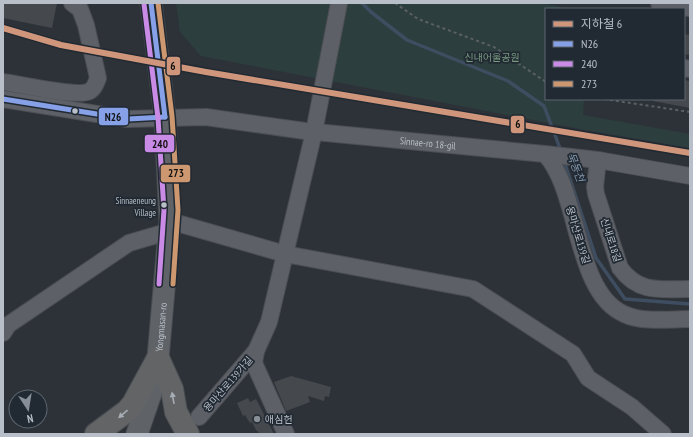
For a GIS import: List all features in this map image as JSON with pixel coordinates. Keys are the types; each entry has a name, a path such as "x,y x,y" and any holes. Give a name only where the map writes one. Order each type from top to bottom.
{"highway":[{"path":"158,358 172,389 176,412 194,426"},
{"path":"96,434 130,408 158,358"}],"main road":[{"name":"Yongmasan-ro","path":"137,434 152,390 158,358 170,226 165,117 151,3"}],"street":[{"path":"3,82 75,94 89,92 96,85 98,78 86,25 80,9 72,3"},
{"name":"용마산로139가길","path":"286,434 254,363 256,351 269,322 314,132 339,3"},
{"path":"668,5 690,8"},
{"name":"Sinnae-ro 18-gil","path":"3,99 128,118 206,117 314,132 545,154 598,160 690,176"},
{"name":"용마산로139길","path":"545,154 552,161 562,179 581,249 598,288 605,298 617,310 628,316 637,318 690,319"},
{"name":"신내로18길","path":"598,160 595,186 596,194 620,268 624,274 634,283 646,288 690,289"},
{"path":"3,333 8,325 129,243 170,226 285,254 474,288 573,354 588,378 632,407 663,434"},
{"name":"용마산로139가길","path":"194,426 256,351"}],"path":[{"path":"395,3 418,19 494,47 545,81"},
{"path":"611,100 690,112"}],"green space":[{"name":"신내어울공원","path":"176,3 542,3 565,8 545,8 545,100 584,100 583,115 690,134 690,148 580,129 201,56 180,32"}],"building":[{"path":"3,3 57,3 52,28 3,18"},
{"path":"685,34 690,35 690,55 685,54"},
{"path":"685,80 690,81 690,108 653,101 685,100"},
{"path":"291,376 331,387 329,397 325,396 324,401 308,396 310,402 286,411 274,382"},
{"name":"애심헌","path":"248,398 250,402 256,399 274,434 261,434 256,430 252,422 250,423 245,415 243,416 237,403"}],"waterway":[{"name":"묵동천","path":"362,3 371,12 407,40 508,81 544,106 561,151"},
{"name":"묵동천","path":"564,161 596,258 625,299 690,304"}],"metro line":[{"name":"6","path":"3,28 61,45 206,72 690,153"}],"transit line":[{"name":"N26","path":"151,3 165,117"},
{"name":"273","path":"158,3 172,116 178,210 173,284"},
{"name":"240","path":"144,4 158,118 164,210 159,284"},
{"name":"N26","path":"3,99 128,119 165,117"}],"place":[{"name":"Sinnaeneung Village","path":"164,205"},
{"name":"애심헌","path":"257,419"}]}
